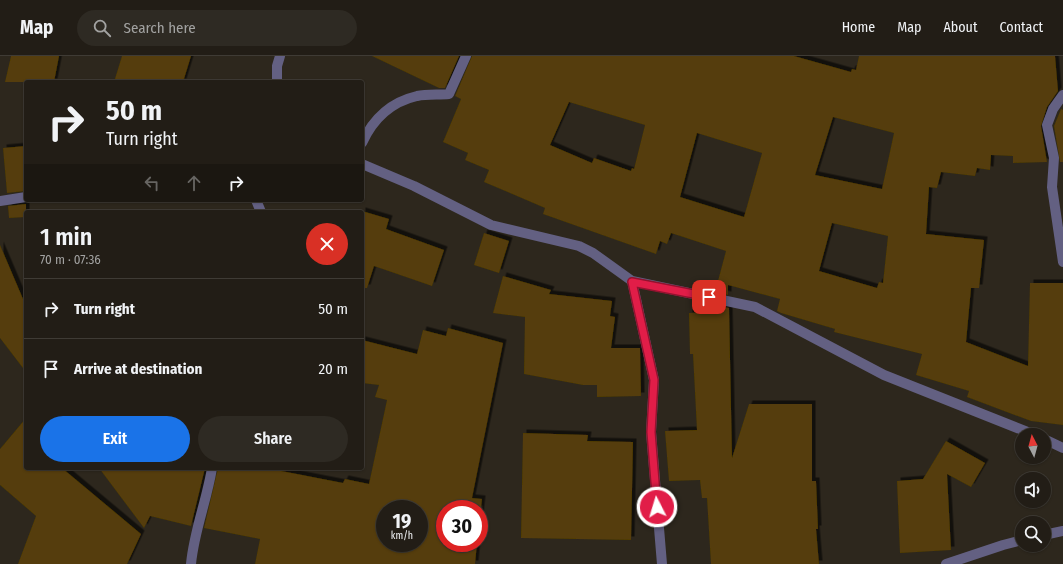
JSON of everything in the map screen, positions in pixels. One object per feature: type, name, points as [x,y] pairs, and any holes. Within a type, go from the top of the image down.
[{"type":"street","points":[[277,80],[280,56]]},
{"type":"street","points":[[364,139],[370,127],[387,108],[417,96],[449,94],[466,56]]},
{"type":"street","points":[[1063,95],[1053,109],[1047,125],[1054,158],[1052,187],[1063,262]]},
{"type":"street","points":[[364,165],[414,186],[491,225],[579,246],[593,253],[632,282],[755,307],[884,375],[1017,428]]},
{"type":"street","points":[[0,201],[24,197]]},
{"type":"street","points":[[632,282],[654,380],[651,432],[662,564]]},
{"type":"street","points":[[1051,442],[1063,448]]},
{"type":"street","points":[[191,564],[192,549],[208,493],[212,470]]},
{"type":"street","points":[[1051,534],[1063,531]]},
{"type":"street","points":[[946,564],[1015,542]]},
{"type":"building","points":[[11,56],[59,56],[54,80],[24,80],[24,82],[5,82]]},
{"type":"building","points":[[122,56],[191,56],[184,80],[115,80]]},
{"type":"building","points":[[372,56],[459,56],[445,88],[439,88]]},
{"type":"building","points":[[472,56],[794,56],[851,72],[852,69],[856,70],[859,56],[1055,56],[1058,91],[1047,107],[1041,126],[1047,162],[1013,163],[1013,156],[991,155],[990,170],[977,168],[975,176],[941,172],[937,188],[929,187],[926,234],[984,240],[979,288],[971,288],[966,342],[1028,366],[1030,283],[1063,283],[1063,425],[1031,421],[967,397],[969,391],[916,375],[922,354],[834,332],[835,329],[781,313],[777,311],[780,299],[728,285],[728,295],[715,292],[726,251],[671,233],[667,244],[660,241],[656,254],[543,214],[545,208],[484,182],[489,170],[465,160],[468,153],[443,142],[461,99],[455,96]],"holes":[[[569,102],[645,125],[634,169],[632,168],[631,171],[594,158],[592,163],[550,145]],[[833,117],[894,133],[882,189],[815,175]],[[697,133],[762,153],[744,217],[680,197]],[[832,223],[888,236],[883,283],[879,282],[877,288],[819,271]]]},
{"type":"building","points":[[1061,109],[1063,110],[1063,162],[1060,162],[1054,126]]},
{"type":"building","points":[[24,146],[24,191],[7,193],[3,148]]},
{"type":"building","points":[[26,204],[24,217],[9,218],[8,206]]},
{"type":"building","points":[[364,212],[389,219],[386,229],[444,250],[432,286],[374,266],[367,288],[364,288]]},
{"type":"building","points":[[484,233],[509,241],[499,273],[474,265]]},
{"type":"building","points":[[0,245],[24,301],[24,369],[0,338]]},
{"type":"building","points":[[503,276],[551,290],[549,294],[612,301],[610,316],[615,317],[611,348],[640,348],[641,396],[597,397],[597,385],[583,385],[524,374],[525,317],[493,313]]},
{"type":"building","points":[[711,304],[729,308],[732,458],[749,404],[812,404],[812,481],[816,481],[818,529],[816,529],[819,564],[711,564],[707,498],[702,498],[700,480],[669,481],[665,431],[697,430],[693,354],[690,354],[689,313],[709,312]]},
{"type":"building","points":[[448,328],[503,343],[472,498],[482,500],[436,500],[436,552],[476,552],[475,564],[255,564],[260,539],[204,528],[218,470],[276,470],[343,483],[345,479],[369,484],[387,400],[375,397],[379,385],[364,383],[364,341],[417,354],[423,330],[446,336]]},
{"type":"building","points":[[24,420],[24,470],[64,470],[141,534],[127,564],[18,564],[36,516],[0,485],[0,449]]},
{"type":"building","points":[[523,433],[588,435],[587,441],[633,442],[631,540],[521,538]]},
{"type":"building","points":[[946,441],[985,463],[971,487],[947,474],[951,550],[900,553],[897,481],[923,479]]},
{"type":"building","points":[[100,470],[205,470],[191,526],[150,516],[144,528]]},
{"type":"route","points":[[657,507],[651,432],[654,380],[638,315],[632,282],[709,297]]}]
